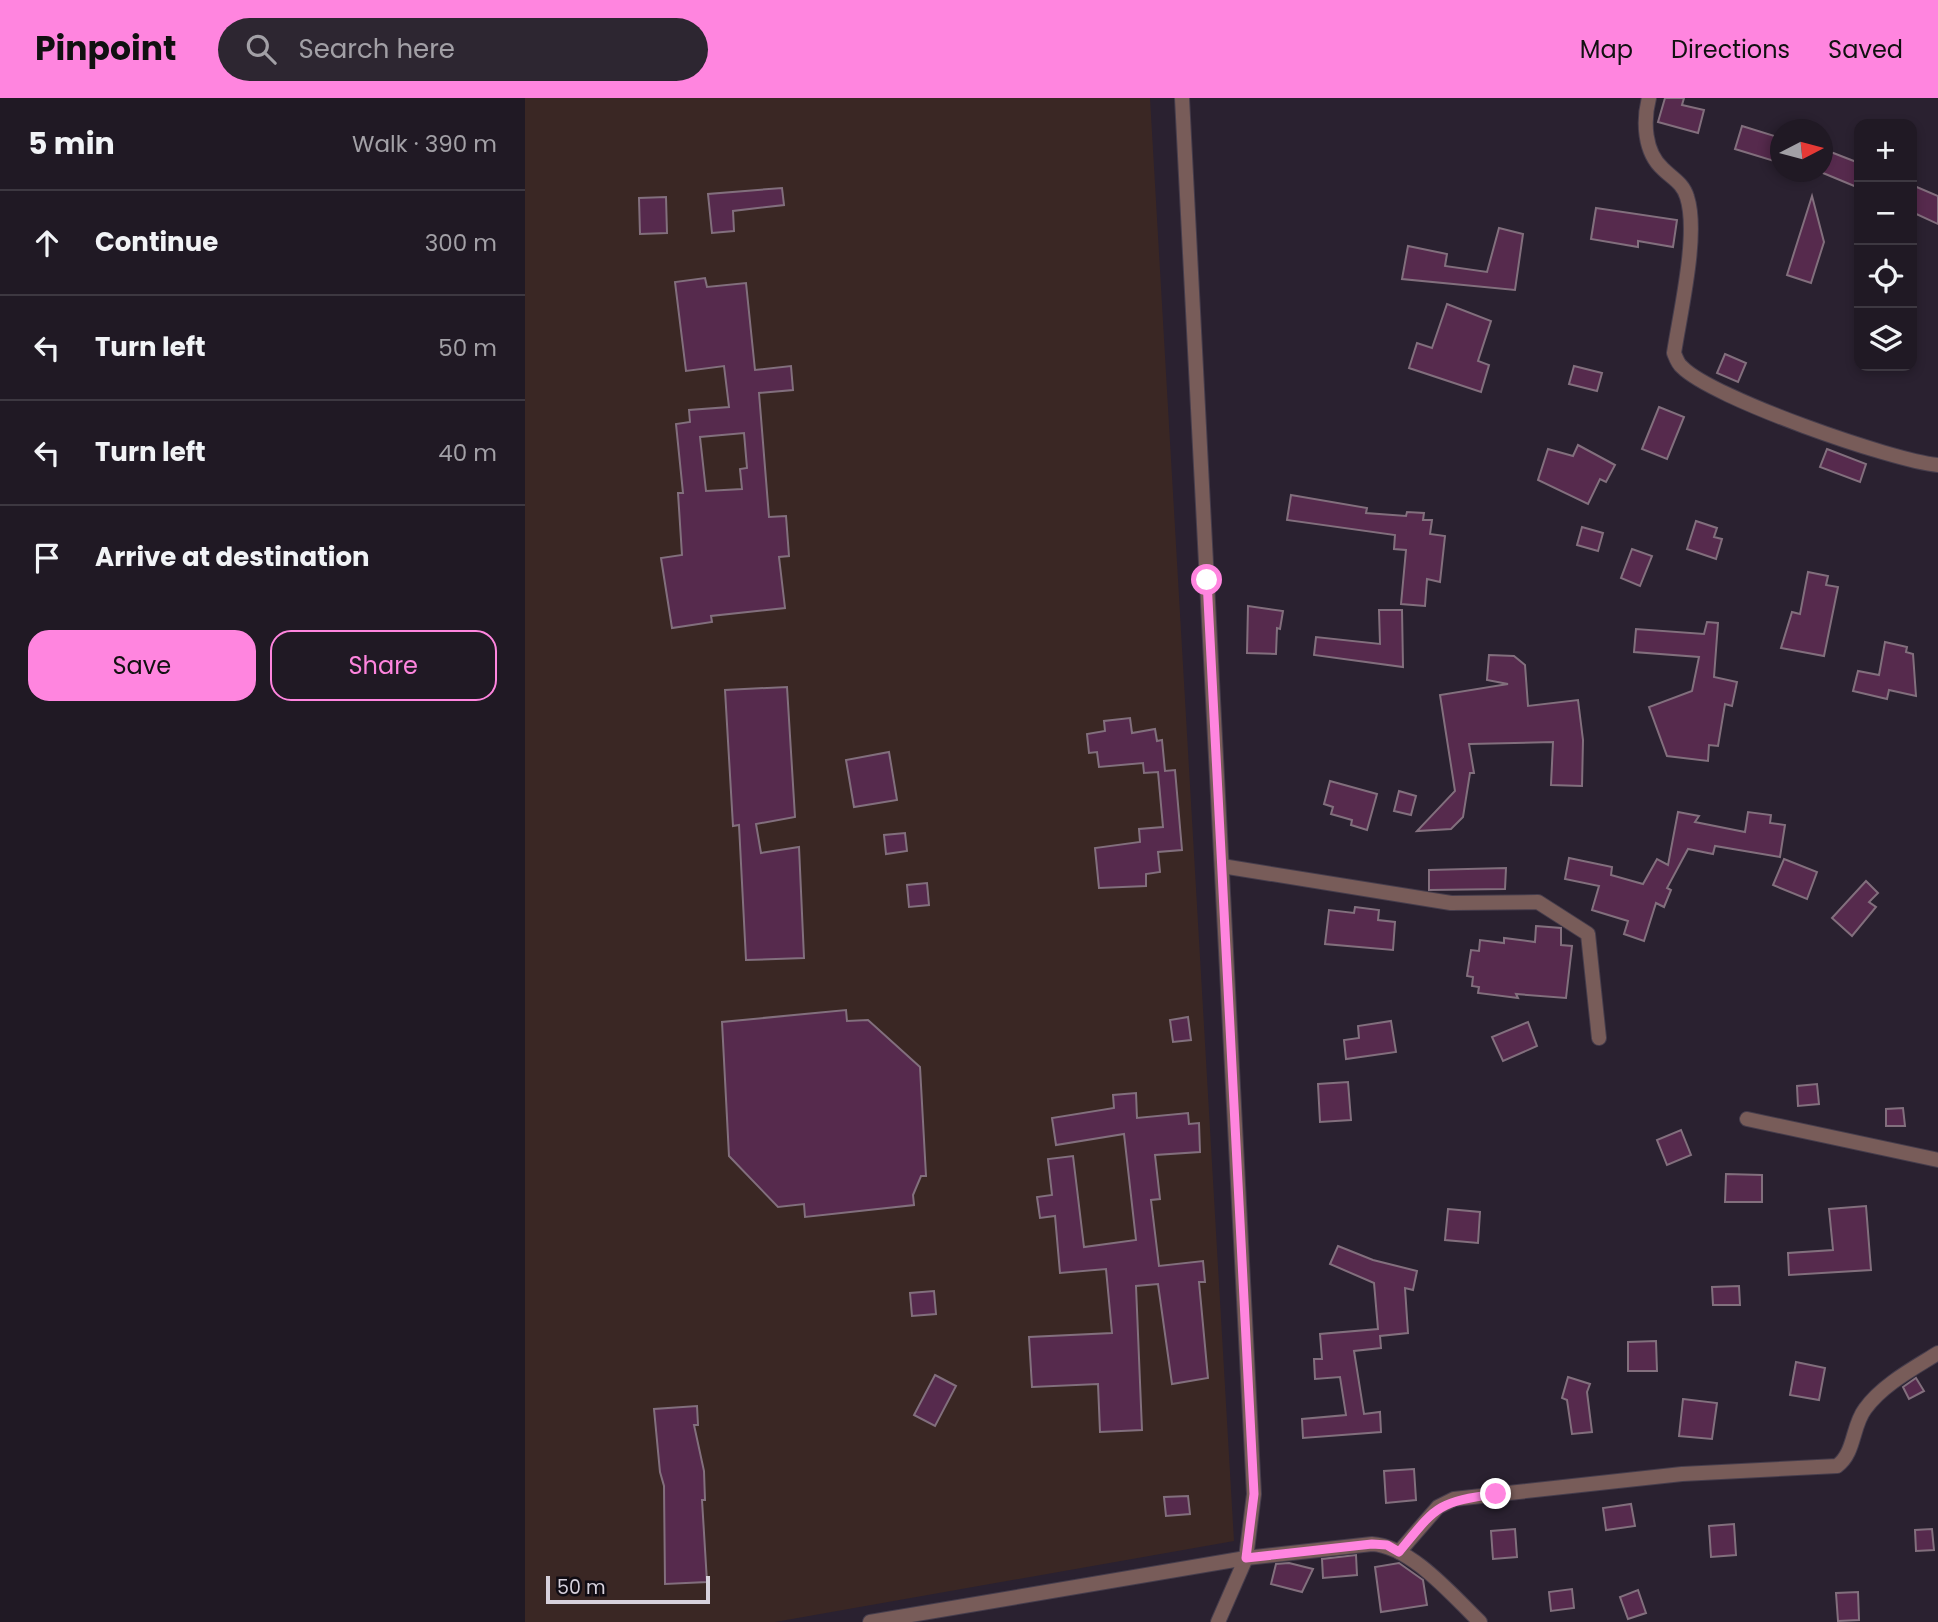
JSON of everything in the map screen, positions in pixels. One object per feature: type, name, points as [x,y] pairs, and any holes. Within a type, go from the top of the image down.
[{"type":"street","points":[[1182,98],[1254,1494],[1246,1558],[1218,1622]]},
{"type":"street","points":[[1649,98],[1648,148],[1661,167],[1678,181],[1688,197],[1690,241],[1674,353],[1681,366],[1711,387],[1806,425],[1902,460],[1938,465]]},
{"type":"street","points":[[1221,866],[1451,903],[1538,902],[1588,934],[1599,1038]]},
{"type":"street","points":[[1747,1119],[1938,1160]]},
{"type":"street","points":[[1399,1552],[1438,1507],[1454,1499],[1682,1474],[1837,1466],[1848,1455],[1855,1426],[1866,1407],[1907,1372],[1938,1353]]},
{"type":"street","points":[[870,1622],[1246,1558],[1372,1544],[1387,1545],[1436,1578],[1480,1622]]},
{"type":"shaded area","points":[[525,98],[1150,98],[1234,1541],[775,1622],[525,1622]]},
{"type":"building","points":[[1665,98],[1684,98],[1682,105],[1704,110],[1698,133],[1658,122]]},
{"type":"building","points":[[1742,126],[1770,135],[1770,160],[1735,149]]},
{"type":"building","points":[[1833,153],[1854,161],[1854,186],[1833,177]]},
{"type":"building","points":[[1917,187],[1938,196],[1938,224],[1917,214]]},
{"type":"building","points":[[782,188],[784,205],[733,211],[734,231],[712,233],[708,194]]},
{"type":"building","points":[[1812,196],[1824,242],[1811,283],[1787,275]]},
{"type":"building","points":[[666,197],[667,233],[640,234],[639,198]]},
{"type":"building","points":[[1596,208],[1677,220],[1673,247],[1638,241],[1638,247],[1591,239]]},
{"type":"building","points":[[1499,228],[1523,234],[1515,290],[1402,279],[1408,246],[1447,254],[1445,266],[1487,272]]},
{"type":"building","points":[[705,278],[707,287],[746,283],[755,370],[791,366],[793,390],[759,393],[769,517],[786,516],[789,556],[779,557],[785,608],[711,616],[712,622],[672,628],[661,558],[682,555],[678,493],[683,493],[676,424],[690,422],[689,410],[729,407],[724,366],[686,371],[675,282]],"holes":[[[744,433],[747,468],[740,469],[742,489],[706,491],[700,437]]]},
{"type":"building","points":[[1447,304],[1491,321],[1478,361],[1489,365],[1481,392],[1409,368],[1417,343],[1432,348]]},
{"type":"building","points":[[1725,354],[1746,363],[1738,382],[1717,373]]},
{"type":"building","points":[[1574,366],[1602,373],[1597,391],[1569,384]]},
{"type":"building","points":[[1659,407],[1684,417],[1667,459],[1642,449]]},
{"type":"building","points":[[1578,445],[1615,465],[1606,482],[1600,479],[1588,504],[1538,480],[1548,449],[1573,456]]},
{"type":"building","points":[[1827,449],[1866,464],[1860,482],[1820,467]]},
{"type":"building","points":[[1291,495],[1367,508],[1366,513],[1406,516],[1407,512],[1424,513],[1423,520],[1432,520],[1430,534],[1445,536],[1440,582],[1427,579],[1425,606],[1401,604],[1406,550],[1394,549],[1395,535],[1287,520]]},
{"type":"building","points":[[1696,521],[1717,528],[1714,537],[1722,539],[1716,559],[1687,549]]},
{"type":"building","points":[[1582,527],[1603,533],[1598,551],[1577,545]]},
{"type":"building","points":[[1632,549],[1652,556],[1640,586],[1621,578]]},
{"type":"building","points":[[1808,572],[1828,576],[1826,585],[1838,587],[1824,656],[1781,648],[1792,612],[1800,614]]},
{"type":"building","points":[[1248,606],[1283,611],[1280,629],[1277,628],[1276,654],[1247,653]]},
{"type":"building","points":[[1379,610],[1402,610],[1403,667],[1314,655],[1316,637],[1380,644]]},
{"type":"building","points":[[1707,622],[1718,623],[1714,677],[1737,682],[1732,706],[1725,704],[1718,746],[1709,745],[1708,761],[1667,756],[1649,707],[1692,691],[1699,657],[1634,652],[1636,629],[1704,634]]},
{"type":"building","points":[[1885,642],[1907,647],[1906,652],[1913,654],[1916,696],[1889,690],[1887,699],[1853,691],[1858,671],[1879,675]]},
{"type":"building","points":[[1489,655],[1514,656],[1525,665],[1528,706],[1578,700],[1583,740],[1582,786],[1551,785],[1553,742],[1469,744],[1474,773],[1470,773],[1463,817],[1451,829],[1417,831],[1455,791],[1440,695],[1508,684],[1487,680]]},
{"type":"building","points":[[787,687],[795,817],[756,824],[761,853],[799,847],[804,958],[746,960],[739,825],[733,826],[725,690]]},
{"type":"building","points":[[1130,718],[1132,733],[1155,729],[1157,741],[1162,740],[1165,771],[1175,770],[1182,850],[1158,852],[1160,872],[1146,874],[1146,886],[1099,888],[1095,848],[1140,842],[1139,829],[1163,827],[1158,772],[1144,773],[1143,763],[1099,767],[1097,752],[1089,753],[1087,734],[1105,731],[1104,721]]},
{"type":"building","points":[[889,752],[897,800],[854,807],[846,760]]},
{"type":"building","points":[[1330,781],[1377,794],[1367,830],[1351,825],[1352,820],[1331,814],[1333,807],[1324,804]]},
{"type":"building","points":[[1399,791],[1416,796],[1411,815],[1394,811]]},
{"type":"building","points":[[1678,812],[1699,816],[1695,822],[1745,832],[1748,812],[1771,815],[1770,823],[1785,825],[1780,857],[1715,846],[1713,854],[1688,849],[1667,888],[1671,890],[1664,907],[1656,903],[1644,941],[1624,934],[1628,921],[1592,910],[1599,886],[1565,879],[1569,858],[1612,867],[1611,875],[1643,884],[1657,859],[1668,865]]},
{"type":"building","points":[[905,833],[907,851],[886,854],[884,835]]},
{"type":"building","points":[[1784,859],[1817,872],[1807,899],[1773,885]]},
{"type":"building","points":[[1506,868],[1505,889],[1429,890],[1429,870]]},
{"type":"building","points":[[1866,881],[1878,893],[1869,902],[1876,907],[1852,936],[1832,918]]},
{"type":"building","points":[[927,883],[929,905],[909,907],[907,885]]},
{"type":"building","points":[[1355,907],[1379,910],[1378,920],[1395,922],[1393,950],[1325,944],[1329,910],[1354,913]]},
{"type":"building","points":[[1536,926],[1561,928],[1561,945],[1572,946],[1566,998],[1516,994],[1518,998],[1478,993],[1479,987],[1472,986],[1473,977],[1467,976],[1471,950],[1479,951],[1480,940],[1504,943],[1504,938],[1535,942]]},
{"type":"building","points":[[846,1010],[847,1021],[868,1020],[920,1067],[926,1176],[921,1176],[913,1195],[914,1205],[805,1217],[804,1204],[778,1207],[729,1156],[722,1022]]},
{"type":"building","points":[[1188,1017],[1191,1040],[1173,1042],[1170,1020]]},
{"type":"building","points":[[1391,1021],[1396,1052],[1346,1059],[1344,1040],[1359,1038],[1358,1026]]},
{"type":"building","points":[[1528,1022],[1537,1046],[1503,1061],[1492,1037]]},
{"type":"building","points":[[1348,1082],[1351,1120],[1320,1122],[1318,1084]]},
{"type":"building","points":[[1817,1084],[1819,1104],[1798,1106],[1797,1086]]},
{"type":"building","points":[[1136,1093],[1137,1118],[1188,1113],[1189,1124],[1199,1123],[1200,1152],[1155,1155],[1160,1199],[1151,1200],[1159,1266],[1203,1261],[1205,1282],[1199,1282],[1208,1378],[1172,1384],[1158,1284],[1136,1286],[1142,1430],[1100,1432],[1098,1384],[1032,1387],[1029,1337],[1112,1333],[1106,1269],[1060,1273],[1055,1216],[1040,1218],[1037,1197],[1052,1195],[1048,1159],[1073,1156],[1084,1247],[1136,1240],[1124,1134],[1056,1145],[1052,1118],[1114,1108],[1113,1095]]},
{"type":"building","points":[[1903,1108],[1905,1126],[1886,1126],[1886,1109]]},
{"type":"building","points":[[1681,1130],[1691,1155],[1667,1165],[1657,1140]]},
{"type":"building","points":[[1726,1174],[1762,1175],[1762,1202],[1725,1202]]},
{"type":"building","points":[[1866,1206],[1871,1270],[1789,1275],[1788,1253],[1833,1250],[1829,1209]]},
{"type":"building","points":[[1448,1209],[1480,1212],[1478,1243],[1445,1240]]},
{"type":"building","points":[[1338,1246],[1373,1260],[1417,1271],[1413,1290],[1405,1288],[1408,1333],[1380,1336],[1381,1348],[1354,1351],[1364,1414],[1380,1412],[1381,1432],[1303,1438],[1302,1419],[1346,1415],[1340,1377],[1315,1379],[1314,1359],[1322,1359],[1320,1334],[1378,1329],[1374,1283],[1330,1264]]},
{"type":"building","points":[[1739,1286],[1740,1305],[1713,1305],[1712,1287]]},
{"type":"building","points":[[934,1291],[936,1314],[912,1316],[910,1293]]},
{"type":"building","points":[[1656,1341],[1657,1371],[1628,1371],[1628,1342]]},
{"type":"building","points":[[1796,1362],[1825,1368],[1819,1400],[1790,1395]]},
{"type":"building","points":[[935,1375],[956,1386],[935,1426],[914,1415]]},
{"type":"building","points":[[1568,1377],[1590,1384],[1587,1392],[1592,1432],[1572,1434],[1567,1400],[1562,1398]]},
{"type":"building","points":[[1916,1378],[1924,1391],[1909,1399],[1903,1387]]},
{"type":"building","points":[[1683,1399],[1717,1403],[1712,1439],[1679,1436]]},
{"type":"building","points":[[697,1406],[698,1425],[694,1425],[704,1471],[705,1500],[702,1500],[707,1582],[665,1584],[664,1486],[660,1472],[654,1409]]},
{"type":"building","points":[[1414,1469],[1416,1500],[1386,1503],[1384,1471]]},
{"type":"building","points":[[1188,1496],[1190,1514],[1166,1516],[1164,1497]]},
{"type":"building","points":[[1631,1504],[1635,1526],[1606,1530],[1603,1508]]},
{"type":"building","points":[[1734,1524],[1736,1555],[1711,1557],[1709,1526]]},
{"type":"building","points":[[1515,1529],[1517,1557],[1493,1559],[1491,1531]]},
{"type":"building","points":[[1932,1529],[1934,1550],[1916,1551],[1915,1530]]},
{"type":"building","points":[[1356,1555],[1357,1575],[1323,1578],[1322,1559]]},
{"type":"building","points":[[1289,1563],[1313,1569],[1302,1592],[1271,1584],[1276,1564]]},
{"type":"building","points":[[1399,1563],[1423,1580],[1427,1605],[1381,1612],[1375,1567]]},
{"type":"building","points":[[1572,1589],[1574,1608],[1551,1611],[1549,1592]]},
{"type":"building","points":[[1638,1590],[1646,1613],[1628,1619],[1620,1597]]},
{"type":"building","points":[[1858,1592],[1859,1620],[1838,1621],[1836,1593]]},
{"type":"route","points":[[1207,580],[1254,1494],[1246,1558],[1372,1544],[1387,1545],[1399,1552],[1438,1507],[1454,1499],[1496,1494]]}]
